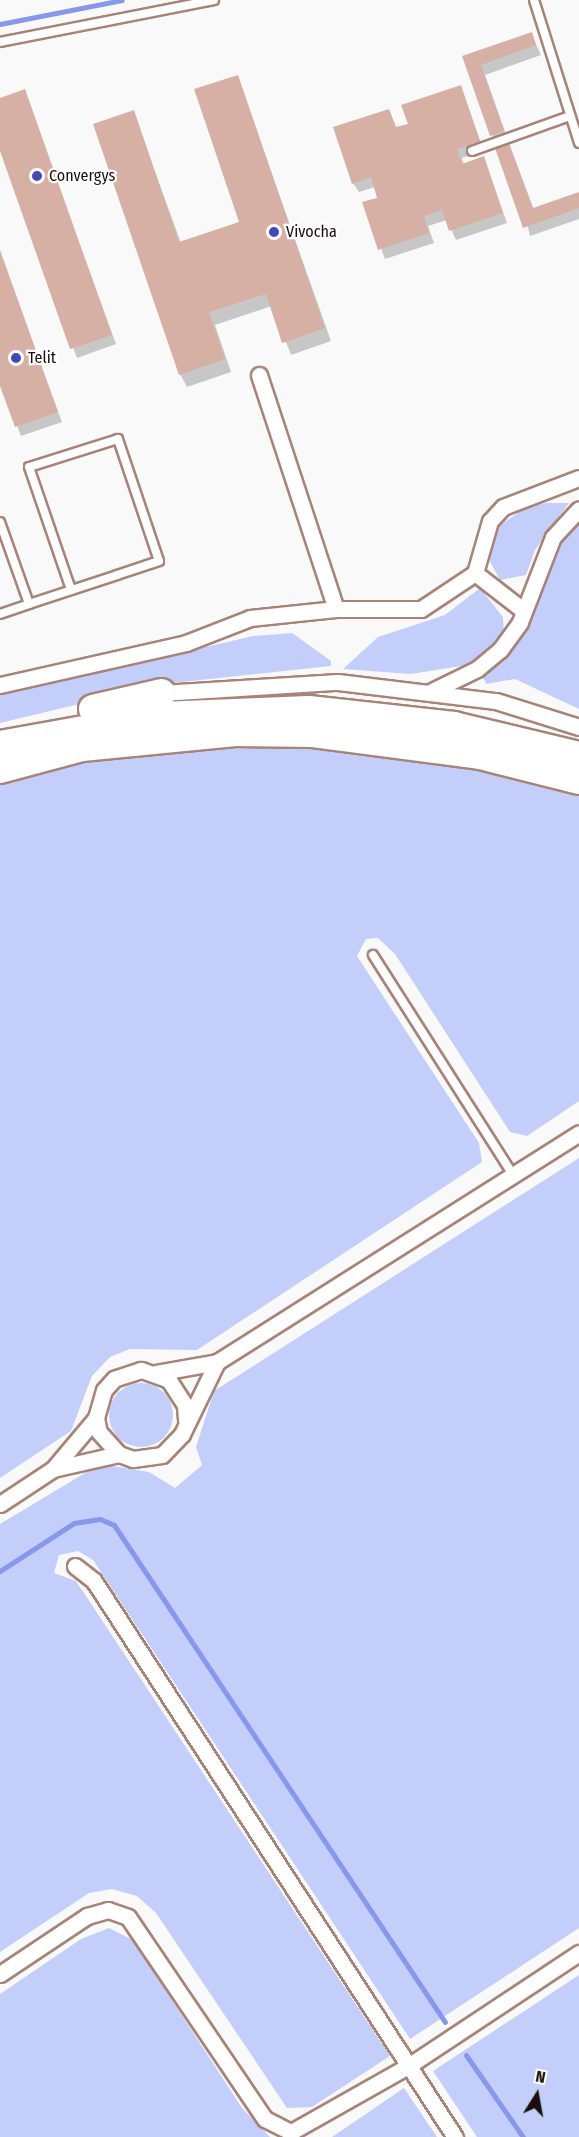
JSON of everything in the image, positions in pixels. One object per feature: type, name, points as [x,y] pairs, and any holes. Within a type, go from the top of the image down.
[{"type":"highway","points":[[0,731],[161,693]]},
{"type":"highway","points":[[0,745],[161,716],[309,710],[454,726],[579,756]]},
{"type":"highway","points":[[0,769],[82,747],[235,732],[314,733],[480,755],[579,780]]},
{"type":"street","points":[[259,375],[336,609]]},
{"type":"street","points":[[0,685],[186,644],[250,618],[336,609],[421,609],[475,573],[490,521],[503,507],[579,478]]},
{"type":"street","points":[[432,691],[477,669],[500,650],[524,611],[553,537],[579,509]]},
{"type":"street","points":[[475,573],[524,611]]},
{"type":"street","points":[[161,693],[338,682],[432,691],[496,701],[579,727]]},
{"type":"street","points":[[0,1504],[53,1469],[96,1418],[104,1390],[114,1379],[134,1371],[156,1373],[217,1362],[579,1133]]},
{"type":"street","points":[[96,1418],[107,1445],[119,1454],[140,1460],[162,1455],[178,1440],[186,1419],[217,1362]]},
{"type":"street","points":[[156,1373],[179,1391],[186,1419]]},
{"type":"street","points":[[53,1469],[119,1454]]},
{"type":"street","points":[[75,1566],[94,1581],[455,2137]]},
{"type":"street","points":[[0,1974],[87,1916],[108,1910],[128,1917],[265,2119],[281,2131],[301,2130],[408,2066],[579,1953]]},
{"type":"lane","points":[[0,42],[214,0]]},
{"type":"lane","points":[[534,0],[579,142]]},
{"type":"lane","points":[[472,151],[570,116]]},
{"type":"lane","points":[[0,614],[159,561],[118,439],[29,467],[71,590]]},
{"type":"lane","points":[[0,522],[29,604]]},
{"type":"lane","points":[[373,955],[513,1175]]},
{"type":"shaded area","points":[[547,503],[569,503],[535,550],[526,575],[500,580],[489,560],[499,526],[526,507]]},
{"type":"shaded area","points":[[579,519],[579,709],[515,679],[486,684],[483,677],[525,634],[549,561]]},
{"type":"shaded area","points":[[480,588],[503,617],[504,635],[468,665],[411,674],[343,669],[378,637],[445,615]]},
{"type":"shaded area","points":[[292,633],[331,661],[331,666],[163,684],[0,723],[0,695],[253,636]]},
{"type":"shaded area","points":[[220,744],[403,749],[579,789],[579,1101],[527,1136],[510,1132],[395,954],[378,938],[366,939],[357,956],[479,1143],[482,1162],[197,1350],[130,1349],[110,1357],[92,1376],[71,1431],[0,1478],[0,780],[87,758]]},
{"type":"shaded area","points":[[579,1158],[579,1928],[410,2039],[93,1560],[78,1551],[59,1555],[54,1573],[76,1581],[390,2056],[312,2107],[287,2108],[156,1913],[137,1896],[112,1889],[89,1893],[0,1952],[0,1524],[100,1464],[149,1472],[175,1488],[202,1465],[196,1447],[214,1391]]},
{"type":"shaded area","points":[[141,1383],[159,1389],[167,1397],[173,1415],[167,1433],[159,1441],[141,1447],[123,1441],[115,1433],[109,1415],[115,1397],[123,1389]]},
{"type":"shaded area","points":[[109,1928],[133,1940],[242,2108],[270,2137],[0,2137],[0,1994],[81,1939]]},
{"type":"shaded area","points":[[579,1975],[579,2137],[477,2137],[433,2071]]},
{"type":"shaded area","points":[[404,2088],[437,2137],[332,2137]]},
{"type":"building","points":[[532,32],[536,45],[481,65],[504,131],[490,136],[462,56]]},
{"type":"building","points":[[238,75],[325,328],[282,343],[266,294],[209,312],[225,359],[179,375],[93,124],[134,110],[179,242],[239,222],[194,89]]},
{"type":"building","points":[[461,85],[480,141],[457,149],[462,164],[484,156],[503,213],[449,231],[442,210],[424,216],[429,233],[378,250],[362,202],[377,198],[371,177],[352,184],[333,127],[389,109],[396,127],[408,124],[401,105]]},
{"type":"building","points":[[25,89],[112,335],[70,349],[0,151],[0,98]]},
{"type":"building","points":[[509,143],[533,208],[579,192],[579,208],[523,228],[495,148]]},
{"type":"building","points":[[0,250],[58,412],[15,427],[0,386]]},
{"type":"waterway","points":[[0,24],[122,0]]},
{"type":"waterway","points":[[0,1571],[74,1523],[100,1519],[114,1525],[445,2022]]},
{"type":"waterway","points":[[466,2055],[523,2137]]},
{"type":"place","name":"Convergys","points":[[37,176]]},
{"type":"place","name":"Vivocha","points":[[274,232]]},
{"type":"place","name":"Telit","points":[[16,358]]}]
